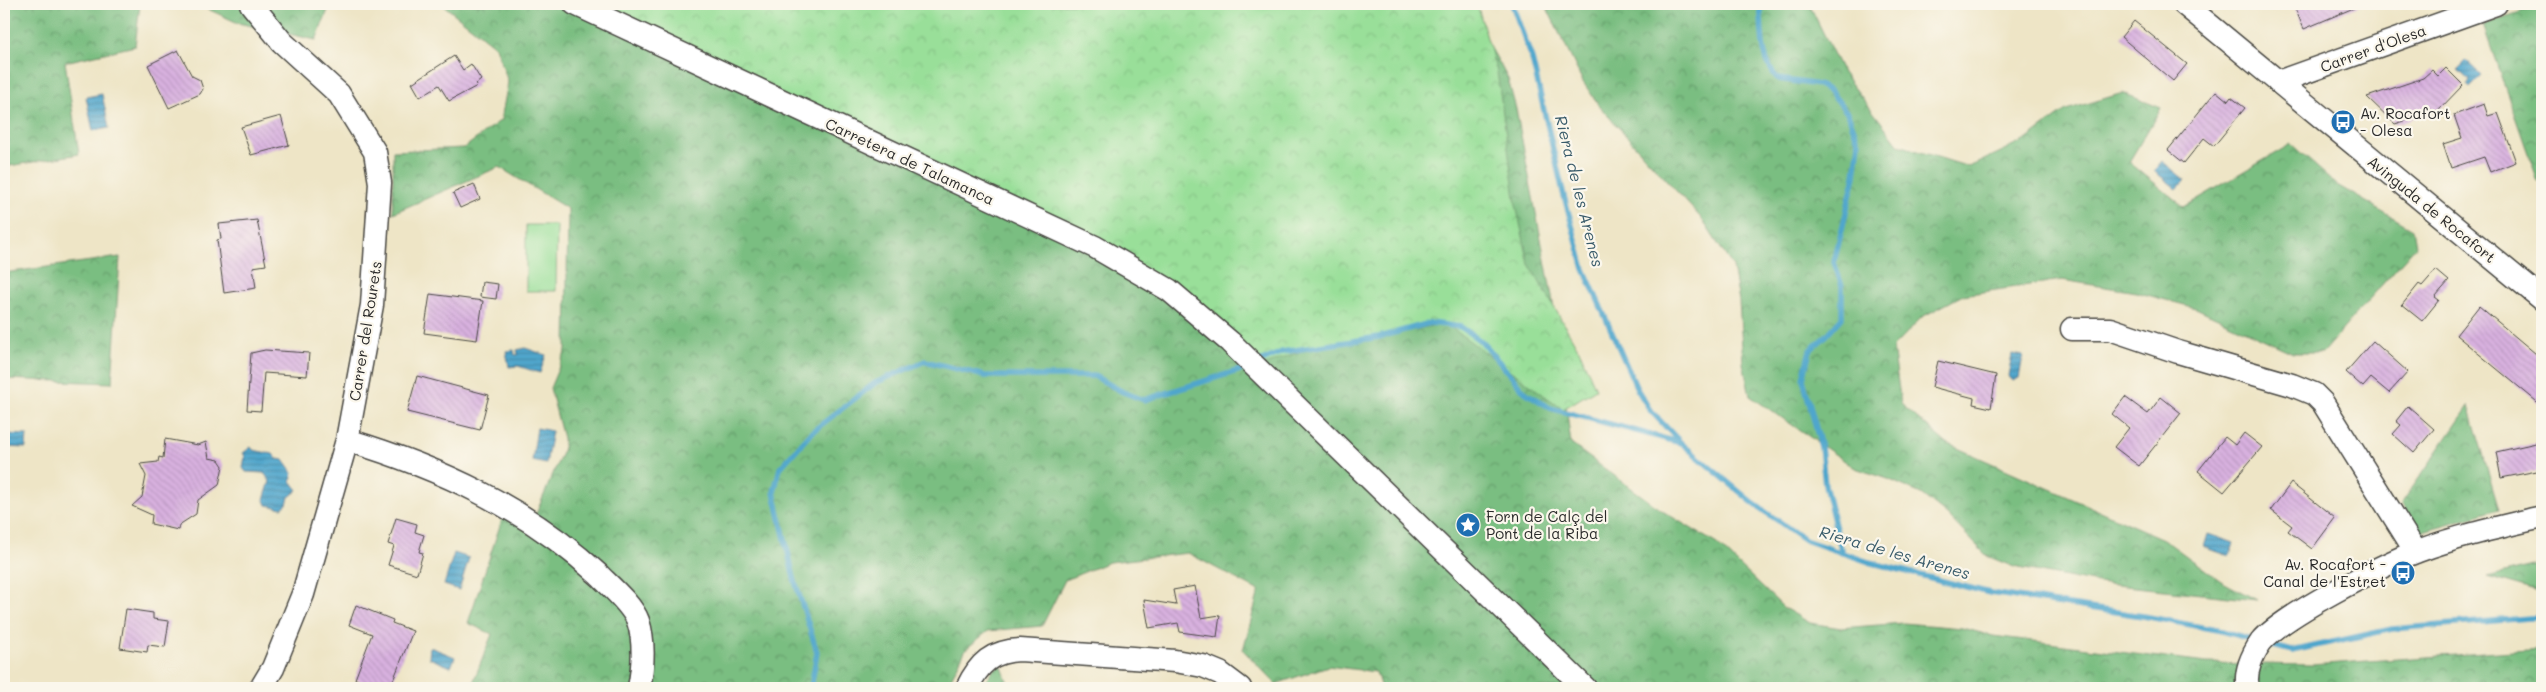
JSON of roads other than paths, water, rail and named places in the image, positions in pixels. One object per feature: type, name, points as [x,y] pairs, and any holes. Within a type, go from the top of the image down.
[{"type":"street","name":"Carrer del Rourets","points":[[251,4],[282,42],[339,94],[375,152],[380,183],[372,305],[347,440],[303,594],[274,668],[261,688]]},
{"type":"street","name":"Carretera de Talamanca","points":[[575,4],[1095,247],[1169,290],[1230,342],[1585,688]]},
{"type":"street","name":"Avinguda de Rocafort","points":[[2184,4],[2542,300]]},
{"type":"street","name":"Carrer d'Olesa","points":[[2278,82],[2496,4]]},
{"type":"street","points":[[2072,329],[2110,329],[2178,352],[2292,385],[2314,394],[2332,417],[2416,552]]},
{"type":"street","points":[[347,440],[429,467],[497,500],[528,518],[566,546],[616,591],[637,620],[643,649],[639,688]]},
{"type":"street","points":[[2248,688],[2248,668],[2262,642],[2274,631],[2317,603],[2416,552],[2474,532],[2542,517]]},
{"type":"street","points":[[966,688],[987,659],[1004,651],[1020,650],[1175,661],[1203,666],[1220,673],[1240,688]]},
{"type":"water","points":[[2466,61],[2482,76],[2470,88],[2467,85],[2470,80],[2458,69]]},
{"type":"water","points":[[102,94],[109,128],[93,131],[86,97]]},
{"type":"water","points":[[2162,161],[2185,180],[2177,189],[2154,171]]},
{"type":"water","points":[[525,348],[546,355],[540,373],[518,366],[509,367],[506,351],[514,350],[515,355],[518,355],[517,350]]},
{"type":"water","points":[[2012,354],[2023,356],[2019,378],[2013,381],[2008,376]]},
{"type":"water","points":[[537,428],[552,431],[546,464],[532,461]]},
{"type":"water","points":[[4,434],[27,435],[26,448],[4,447]]},
{"type":"water","points":[[251,447],[253,450],[273,454],[277,459],[284,460],[293,473],[291,481],[298,490],[289,497],[287,504],[282,508],[267,505],[264,500],[270,481],[264,473],[246,472],[243,468],[245,456],[243,453]]},
{"type":"water","points":[[2208,534],[2234,543],[2229,556],[2204,547]]},
{"type":"water","points":[[454,553],[469,558],[459,590],[444,585]]},
{"type":"water","points":[[430,647],[455,657],[451,667],[429,658]]},
{"type":"waterway","name":"Riera de les Arenes","points":[[1512,4],[1532,59],[1564,196],[1584,269],[1637,389],[1650,410],[1681,443],[1753,503],[1805,540],[1869,562],[1990,593],[2149,617],[2222,631],[2257,641]]},
{"type":"waterway","points":[[1760,4],[1763,44],[1772,71],[1778,79],[1819,85],[1831,92],[1848,114],[1859,143],[1855,176],[1834,262],[1842,286],[1842,318],[1810,350],[1803,379],[1821,447],[1825,485],[1842,553]]},
{"type":"waterway","points":[[1258,363],[1282,352],[1379,337],[1430,323],[1461,327],[1482,342],[1525,392],[1550,408],[1681,443]]},
{"type":"waterway","points":[[811,688],[817,652],[794,578],[774,492],[780,468],[813,431],[875,383],[925,361],[985,376],[1094,376],[1123,392],[1144,400],[1250,367]]},
{"type":"waterway","name":"Riera de les Arenes","points":[[2266,644],[2292,651],[2392,629],[2542,617]]},
{"type":"place","name":"Av. Rocafort - Olesa","points":[[2343,122]]},
{"type":"place","name":"Forn de Calç del Pont de la Riba","points":[[1468,525]]},
{"type":"place","name":"Av. Rocafort - Canal de l'Estret","points":[[2403,573]]}]
